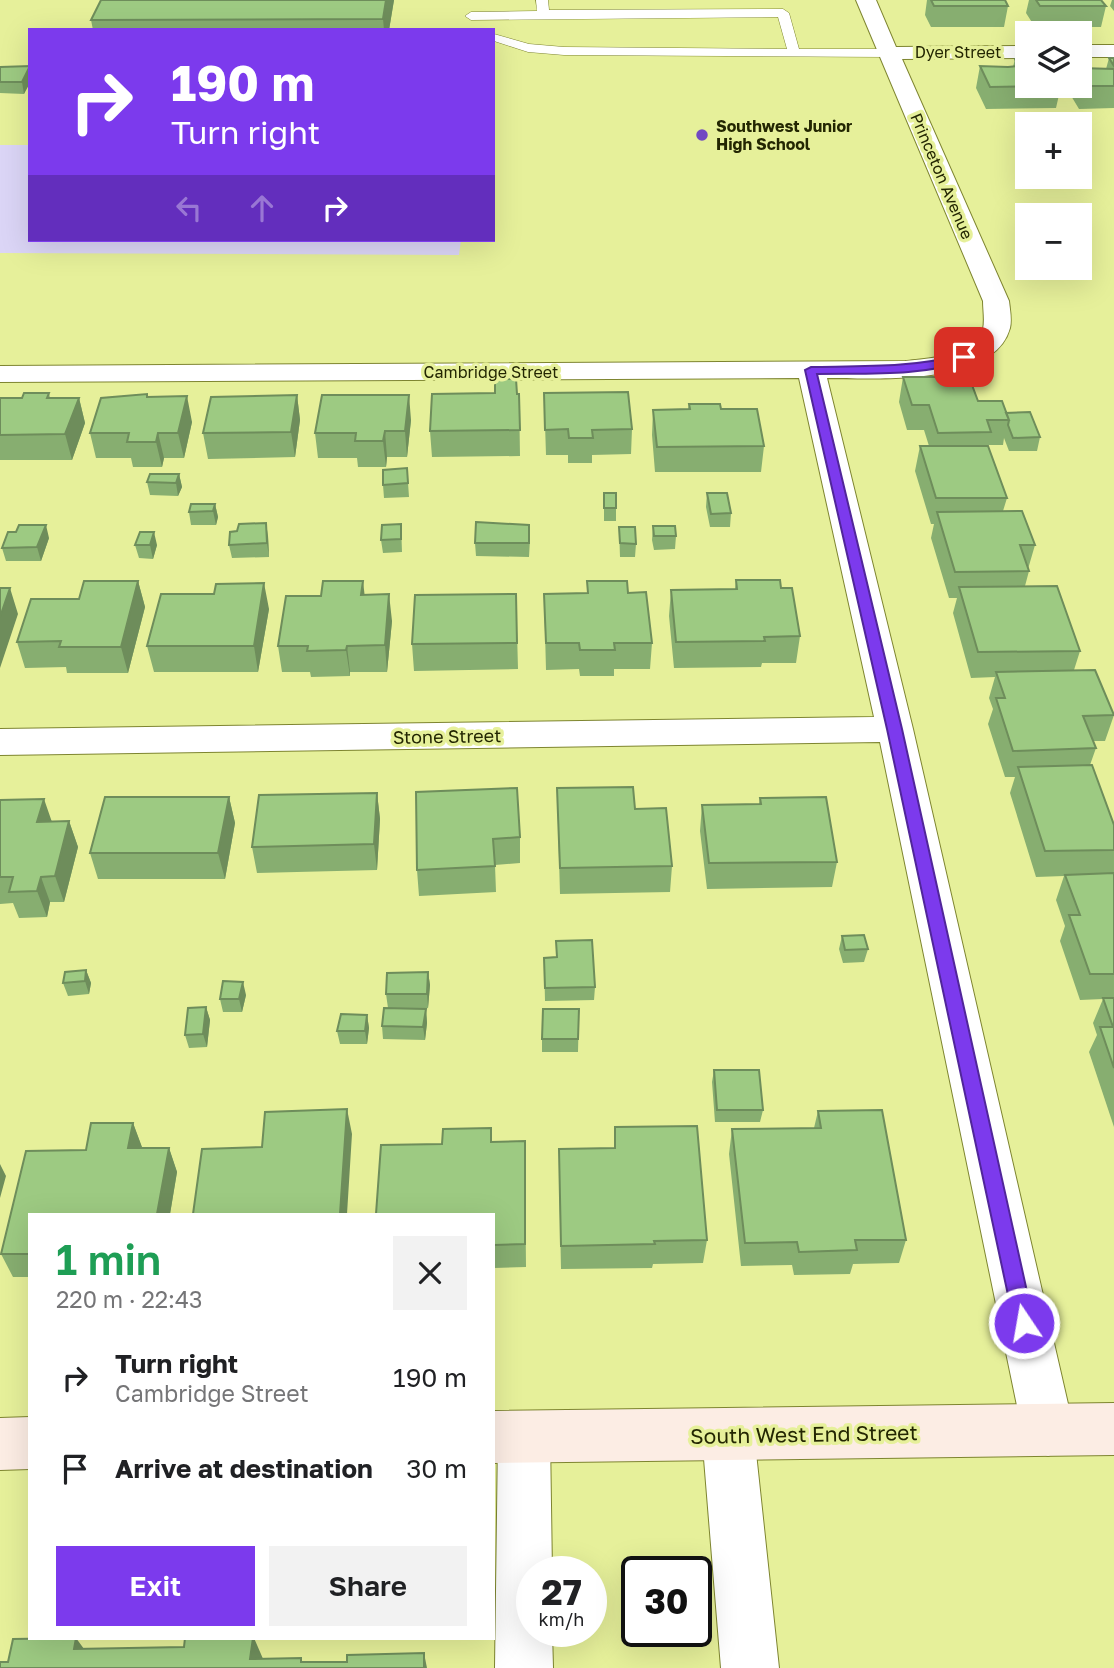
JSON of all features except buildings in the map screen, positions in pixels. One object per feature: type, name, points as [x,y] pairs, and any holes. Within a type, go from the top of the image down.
[{"type":"street","name":"Princeton Avenue","points":[[866,0],[996,301],[996,330],[979,352]]},
{"type":"street","points":[[1092,51],[1114,51]]},
{"type":"street","name":"Dyer Street","points":[[889,53],[1015,52]]},
{"type":"street","name":"Cambridge Street","points":[[0,374],[905,369],[949,363],[979,352]]},
{"type":"street","points":[[811,370],[895,729],[1048,1430]]},
{"type":"street","name":"Stone Street","points":[[0,742],[895,729]]},
{"type":"street","name":"South West End Street","points":[[509,1437],[1114,1429]]},
{"type":"street","points":[[729,1434],[750,1668]]},
{"type":"street","points":[[509,1437],[524,1668]]},
{"type":"street","points":[[0,1444],[28,1443]]},
{"type":"lane","points":[[468,0],[468,10],[480,28]]},
{"type":"lane","points":[[542,0],[543,14]]},
{"type":"lane","points":[[471,16],[783,13],[794,52]]},
{"type":"lane","points":[[495,37],[528,48],[564,51],[889,53]]},
{"type":"shaded area","points":[[0,145],[28,145],[28,242],[461,242],[459,255],[0,253]]},
{"type":"place","name":"Southwest Junior High School","points":[[702,135]]},
{"type":"route","points":[[964,357],[949,363],[905,369],[811,370],[895,729],[1024,1323]]}]
